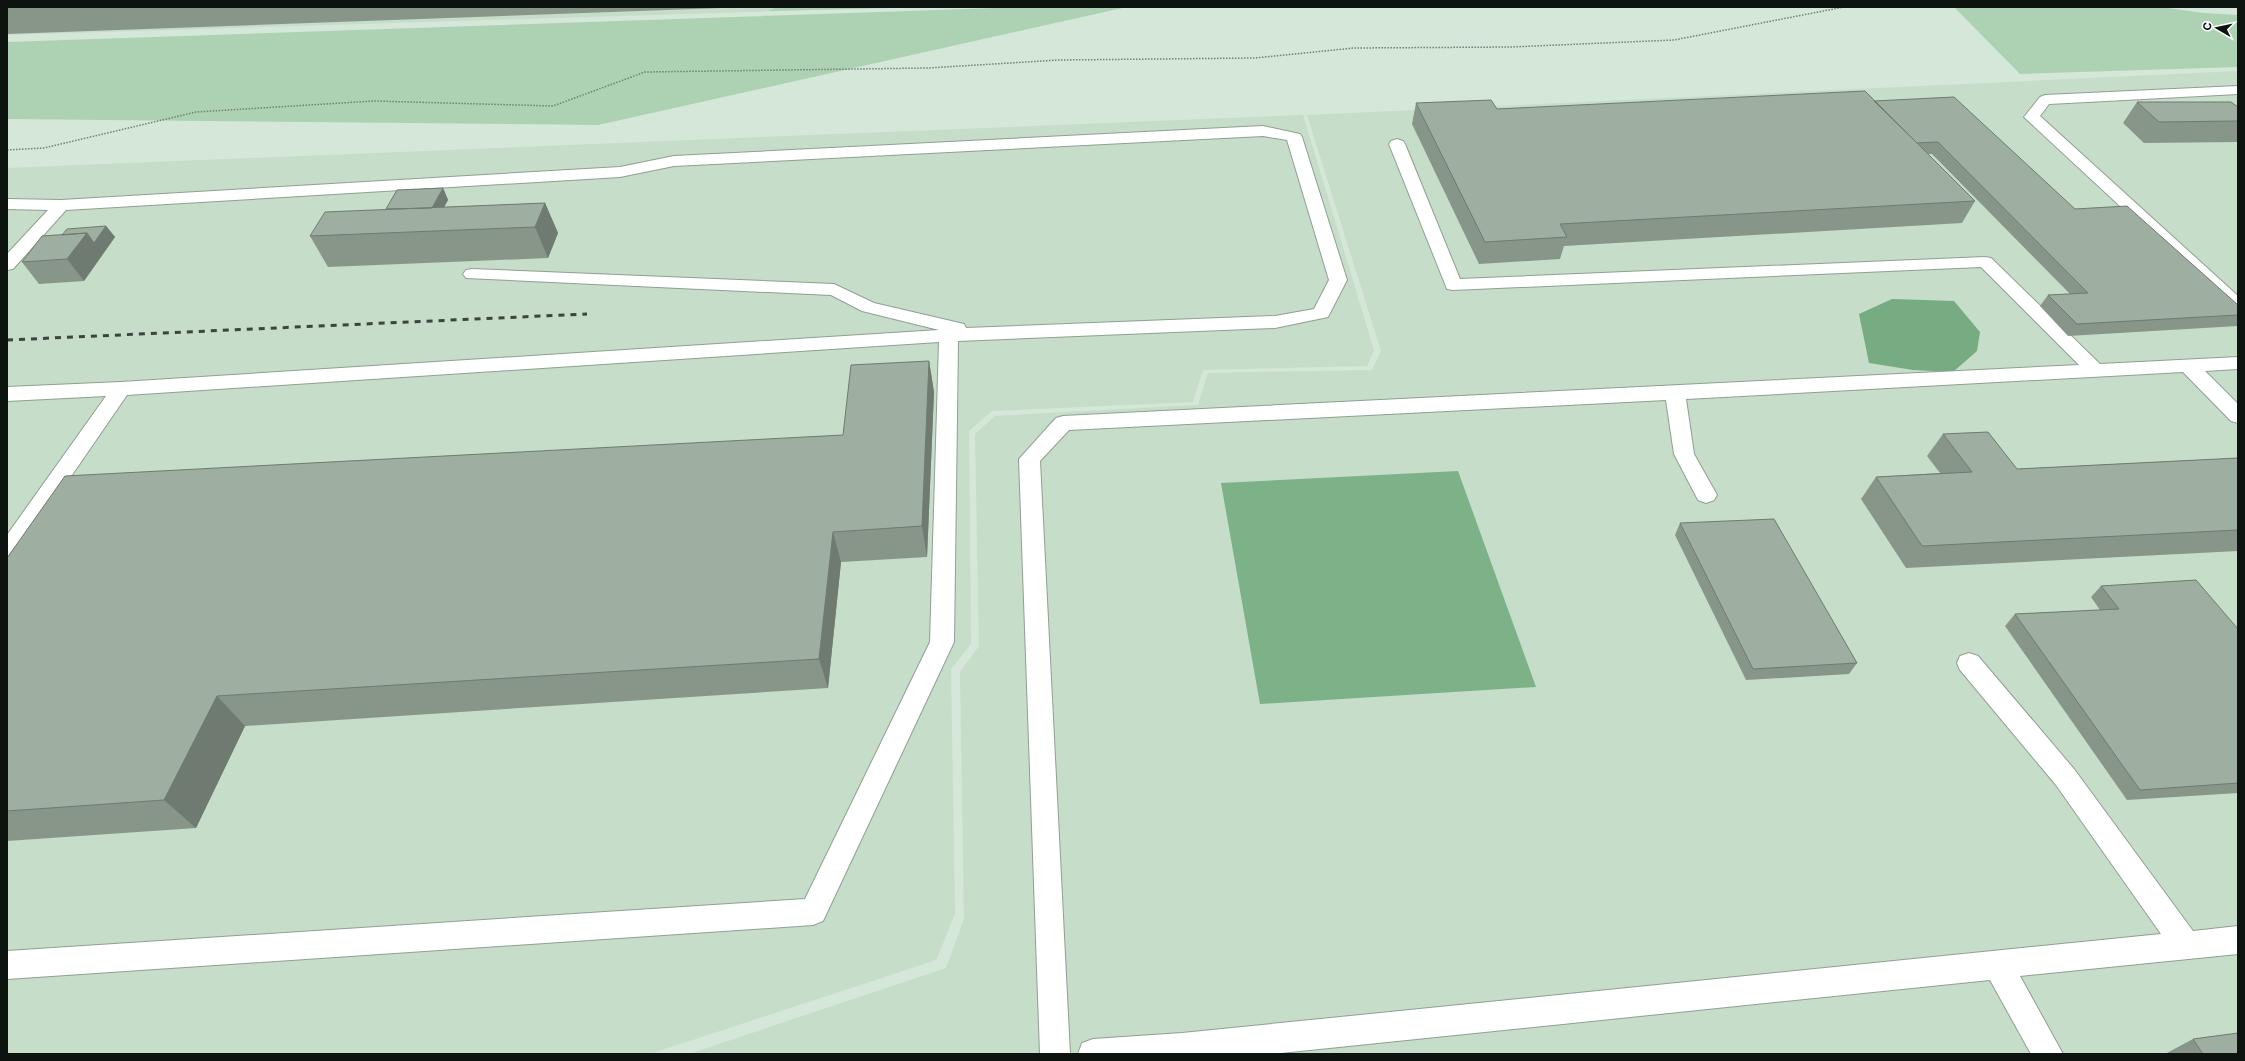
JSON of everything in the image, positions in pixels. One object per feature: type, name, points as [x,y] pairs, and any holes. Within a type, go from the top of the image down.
[{"type":"lane","points":[[2238,90],[2044,100],[2032,117],[2238,306]]},
{"type":"lane","points":[[7,204],[61,205],[620,172],[674,161],[1263,131],[1294,136],[1338,280],[1321,313],[1275,322],[949,335],[121,389],[7,394]]},
{"type":"lane","points":[[1397,144],[1453,285],[1985,262],[2096,370]]},
{"type":"lane","points":[[7,265],[61,205]]},
{"type":"lane","points":[[472,274],[834,290],[868,307],[984,334]]},
{"type":"lane","points":[[7,965],[813,912],[942,642],[949,335]]},
{"type":"lane","points":[[1055,1054],[1029,459],[1063,423],[2238,363]]},
{"type":"lane","points":[[2188,366],[2238,416]]},
{"type":"lane","points":[[7,552],[121,389]]},
{"type":"lane","points":[[1674,393],[1684,454],[1706,495]]},
{"type":"lane","points":[[1968,663],[2065,777],[2186,945]]},
{"type":"lane","points":[[1093,1054],[1182,1051],[1997,964],[2238,940]]},
{"type":"lane","points":[[1997,964],[2048,1054]]},
{"type":"path","points":[[7,150],[44,148],[196,112],[374,101],[553,106],[645,72],[928,68],[1059,60],[1255,58],[1354,48],[1511,47],[1674,40],[1844,7]]},
{"type":"shaded area","points":[[7,7],[906,7],[7,35]]},
{"type":"shaded area","points":[[778,7],[931,7],[768,11]]},
{"type":"shaded area","points":[[1026,7],[1127,7],[598,125],[7,119],[7,42]]},
{"type":"shaded area","points":[[1954,7],[2160,7],[2204,13],[2238,15],[2238,67],[2020,74]]},
{"type":"shaded area","points":[[2238,71],[2238,1054],[689,1054],[946,968],[964,919],[960,672],[979,646],[975,434],[995,416],[1198,405],[1208,373],[1372,370],[1381,351],[1307,115]]},
{"type":"shaded area","points":[[1303,115],[1374,350],[1367,366],[1203,370],[1193,402],[992,411],[969,431],[971,644],[951,669],[955,914],[936,960],[650,1054],[7,1054],[7,168]]},
{"type":"shaded area","points":[[1892,299],[1954,301],[1980,332],[1977,351],[1953,372],[1913,370],[1869,363],[1859,314]]},
{"type":"shaded area","points":[[1458,471],[1536,687],[1260,704],[1221,483]]},
{"type":"building","points":[[1865,91],[1975,201],[1560,224],[1567,237],[1485,242],[1416,103],[1491,100],[1497,109]]},
{"type":"building","points":[[1954,97],[2075,209],[2127,206],[2238,305],[2238,315],[2077,324],[2048,295],[2088,293],[1938,142],[1917,143],[1874,101]]},
{"type":"building","points":[[2137,102],[2231,102],[2238,107],[2238,121],[2159,122]]},
{"type":"building","points":[[443,188],[432,208],[386,209],[397,190]]},
{"type":"building","points":[[545,203],[535,227],[310,236],[325,212]]},
{"type":"building","points":[[106,226],[94,243],[87,233],[62,235],[67,229]]},
{"type":"building","points":[[87,233],[67,259],[22,262],[42,236]]},
{"type":"building","points":[[929,361],[922,526],[833,532],[819,659],[217,696],[164,800],[7,811],[7,558],[65,476],[843,435],[851,365]]},
{"type":"building","points":[[1988,432],[2017,469],[2238,458],[2238,530],[1922,546],[1876,477],[1972,472],[1943,434]]},
{"type":"building","points":[[1774,519],[1857,663],[1753,669],[1680,523]]},
{"type":"building","points":[[2196,580],[2238,629],[2238,783],[2140,790],[2015,614],[2119,609],[2101,586]]},
{"type":"building","points":[[2238,1033],[2238,1054],[2203,1054],[2193,1039]]},
{"type":"railway","points":[[7,340],[587,314]]}]
